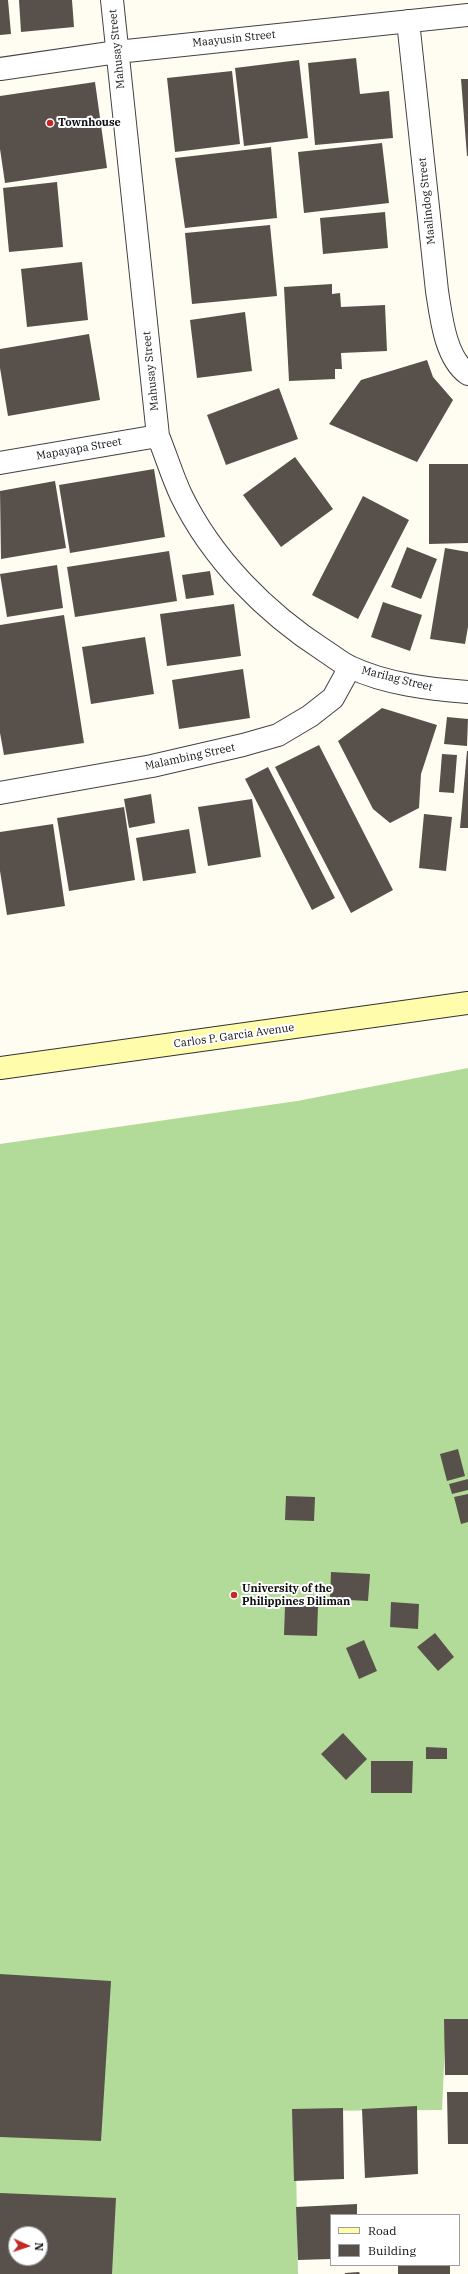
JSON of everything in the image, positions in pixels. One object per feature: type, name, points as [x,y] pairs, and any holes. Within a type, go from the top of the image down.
[{"type":"main road","name":"Carlos P. Garcia Avenue","points":[[0,1068],[468,1003]]},
{"type":"street","name":"Mahusay Street","points":[[112,0],[158,436],[181,495],[201,531],[225,562],[255,597],[300,635],[350,667]]},
{"type":"street","name":"Maayusin Street","points":[[0,69],[117,52],[468,15]]},
{"type":"street","name":"Maalindog Street","points":[[408,21],[437,291],[443,328],[450,351],[468,374]]},
{"type":"street","name":"Mapayapa Street","points":[[0,463],[158,436]]},
{"type":"street","name":"Marilag Street","points":[[350,667],[426,688],[468,692]]},
{"type":"street","name":"Malambing Street","points":[[0,793],[152,766],[243,745],[278,735],[310,716],[333,698],[350,667]]},
{"type":"green space","name":"University of the Philippines Diliman","points":[[468,1068],[468,2021],[446,2022],[442,2110],[295,2111],[298,2274],[0,2274],[0,1144],[297,1101]]},
{"type":"building","points":[[0,0],[8,0],[11,34],[0,35]]},
{"type":"building","points":[[19,0],[72,0],[74,27],[21,32]]},
{"type":"building","points":[[356,58],[360,94],[389,91],[393,138],[315,145],[308,63]]},
{"type":"building","points":[[299,60],[308,138],[244,146],[235,68]]},
{"type":"building","points":[[232,71],[240,144],[175,152],[167,78]]},
{"type":"building","points":[[461,79],[468,79],[468,156],[467,156]]},
{"type":"building","name":"Townhouse","points":[[95,82],[107,168],[5,183],[0,149],[0,96]]},
{"type":"building","points":[[382,143],[389,203],[304,213],[298,152]]},
{"type":"building","points":[[271,147],[277,218],[185,228],[175,158]]},
{"type":"building","points":[[57,182],[63,247],[9,252],[3,188]]},
{"type":"building","points":[[385,212],[388,248],[323,254],[320,218]]},
{"type":"building","points":[[270,225],[277,296],[192,304],[185,233]]},
{"type":"building","points":[[82,262],[88,320],[27,327],[21,269]]},
{"type":"building","points":[[332,284],[332,294],[340,293],[341,307],[385,305],[387,351],[341,353],[342,369],[335,369],[335,379],[289,381],[284,287]]},
{"type":"building","points":[[245,312],[252,371],[197,378],[190,320]]},
{"type":"building","points":[[89,334],[100,400],[8,416],[0,368],[0,349]]},
{"type":"building","points":[[427,360],[433,377],[453,400],[417,462],[329,424],[361,380]]},
{"type":"building","points":[[279,388],[298,439],[226,465],[207,415]]},
{"type":"building","points":[[295,457],[333,509],[281,547],[243,495]]},
{"type":"building","points":[[429,464],[468,464],[468,543],[429,544]]},
{"type":"building","points":[[154,469],[165,537],[70,553],[59,485]]},
{"type":"building","points":[[55,481],[66,548],[1,559],[0,491]]},
{"type":"building","points":[[363,496],[409,520],[358,619],[312,595]]},
{"type":"building","points":[[407,547],[437,559],[421,599],[391,587]]},
{"type":"building","points":[[445,548],[468,552],[468,627],[465,644],[430,639]]},
{"type":"building","points":[[169,551],[177,601],[75,617],[67,567]]},
{"type":"building","points":[[57,565],[63,608],[7,617],[0,574]]},
{"type":"building","points":[[210,571],[214,595],[186,599],[182,575]]},
{"type":"building","points":[[383,602],[422,615],[410,651],[371,637]]},
{"type":"building","points":[[234,604],[241,656],[167,666],[160,614]]},
{"type":"building","points":[[64,615],[84,743],[4,755],[0,733],[0,625]]},
{"type":"building","points":[[145,637],[154,694],[91,704],[82,647]]},
{"type":"building","points":[[243,669],[250,718],[179,729],[172,680]]},
{"type":"building","points":[[382,708],[437,725],[421,774],[419,808],[390,823],[373,809],[338,741]]},
{"type":"building","points":[[447,717],[468,719],[467,746],[444,744]]},
{"type":"building","points":[[319,745],[393,890],[351,913],[275,767]]},
{"type":"building","points":[[467,751],[468,828],[460,828]]},
{"type":"building","points":[[442,754],[457,755],[454,793],[439,792]]},
{"type":"building","points":[[268,767],[335,898],[312,910],[245,779]]},
{"type":"building","points":[[151,794],[155,823],[129,828],[124,799]]},
{"type":"building","points":[[252,799],[261,857],[208,866],[198,807]]},
{"type":"building","points":[[124,807],[135,880],[69,891],[57,818]]},
{"type":"building","points":[[424,814],[452,817],[446,871],[419,868]]},
{"type":"building","points":[[53,824],[65,906],[7,915],[0,871],[0,832]]},
{"type":"building","points":[[189,829],[196,873],[143,881],[136,838]]},
{"type":"building","points":[[458,1449],[465,1476],[447,1481],[440,1454]]},
{"type":"building","points":[[468,1479],[468,1490],[452,1494],[449,1484]]},
{"type":"building","points":[[468,1494],[468,1522],[461,1524],[454,1497]]},
{"type":"building","points":[[286,1496],[315,1497],[314,1521],[285,1520]]},
{"type":"building","points":[[331,1572],[370,1574],[368,1601],[330,1599]]},
{"type":"building","points":[[391,1602],[419,1604],[418,1629],[390,1627]]},
{"type":"building","points":[[285,1606],[318,1606],[317,1636],[284,1635]]},
{"type":"building","points":[[435,1633],[454,1657],[438,1671],[417,1647]]},
{"type":"building","points":[[364,1640],[377,1671],[359,1679],[346,1648]]},
{"type":"building","points":[[343,1733],[367,1759],[346,1780],[321,1754]]},
{"type":"building","points":[[426,1747],[447,1748],[447,1759],[426,1759]]},
{"type":"building","points":[[371,1761],[413,1761],[412,1793],[371,1793]]},
{"type":"building","points":[[0,1974],[111,1981],[101,2141],[0,2137]]},
{"type":"building","points":[[444,2019],[468,2019],[468,2075],[445,2075]]},
{"type":"building","points":[[447,2092],[468,2092],[468,2144],[448,2144]]},
{"type":"building","points":[[417,2106],[418,2174],[365,2178],[362,2109]]},
{"type":"building","points":[[343,2108],[344,2179],[294,2181],[292,2109]]},
{"type":"building","points":[[0,2193],[116,2198],[112,2274],[0,2274]]},
{"type":"building","points":[[357,2204],[357,2214],[330,2214],[330,2259],[298,2260],[296,2207]]},
{"type":"building","points":[[398,2266],[450,2266],[450,2274],[398,2274]]},
{"type":"building","points":[[359,2272],[360,2274],[345,2274],[345,2273]]},
{"type":"place","name":"Townhouse","points":[[50,123]]},
{"type":"place","name":"University of the Philippines Diliman","points":[[234,1595]]}]
